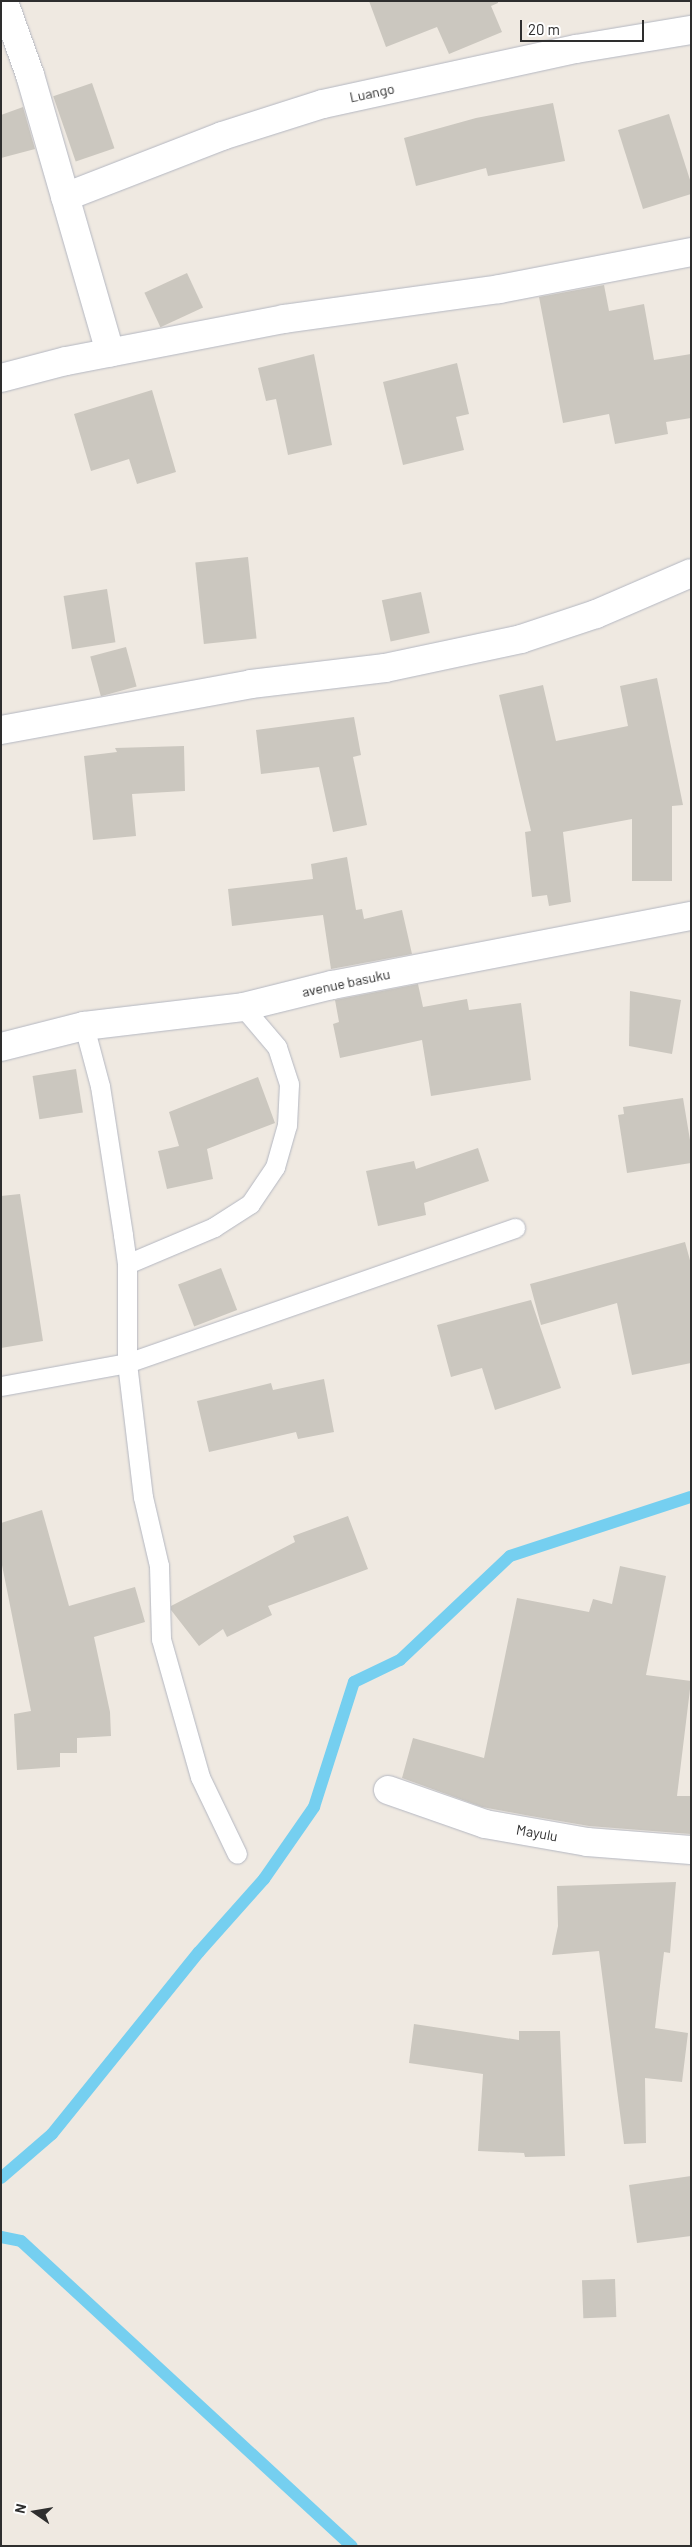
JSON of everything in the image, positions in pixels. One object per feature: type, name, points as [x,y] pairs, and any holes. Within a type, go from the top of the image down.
[{"type":"street","points":[[4,2],[30,75],[110,353]]},
{"type":"street","name":"Luango","points":[[65,197],[222,136],[323,104],[576,49],[691,30]]},
{"type":"street","points":[[1,378],[110,353],[284,319],[570,277],[691,252]]},
{"type":"street","points":[[1,730],[251,684],[385,668],[521,639],[596,614],[691,573]]},
{"type":"street","name":"avenue basuku","points":[[1,1047],[84,1026],[243,1006],[332,985],[691,916]]},
{"type":"street","name":"Mayulu","points":[[388,1790],[484,1824],[587,1842],[691,1850]]},
{"type":"lane","points":[[127,1264],[221,1222],[250,1204],[275,1167],[288,1125],[289,1084],[278,1047],[243,1006]]},
{"type":"lane","points":[[84,1026],[100,1086],[127,1264],[127,1363],[143,1497],[159,1566],[161,1639],[200,1777],[237,1854]]},
{"type":"lane","points":[[1,1386],[127,1363],[515,1228]]},
{"type":"building","points":[[369,1],[498,1],[498,3],[491,6],[502,32],[449,54],[437,27],[386,47]]},
{"type":"building","points":[[92,83],[114,148],[76,162],[53,96]]},
{"type":"building","points":[[553,103],[565,161],[488,176],[486,168],[416,186],[404,138],[476,118]]},
{"type":"building","points":[[23,107],[35,149],[1,158],[1,115]]},
{"type":"building","points":[[669,114],[691,183],[691,194],[643,209],[618,130]]},
{"type":"building","points":[[187,273],[203,307],[160,327],[144,293]]},
{"type":"building","points":[[604,285],[609,311],[644,304],[654,360],[691,354],[691,418],[666,422],[668,434],[615,444],[609,414],[563,423],[539,297]]},
{"type":"building","points":[[314,354],[332,445],[288,455],[276,399],[266,401],[258,368]]},
{"type":"building","points":[[457,363],[469,414],[456,417],[464,450],[403,465],[383,382]]},
{"type":"building","points":[[152,390],[176,472],[137,484],[129,459],[91,471],[74,414]]},
{"type":"building","points":[[248,557],[257,639],[204,644],[195,563]]},
{"type":"building","points":[[107,589],[115,642],[72,649],[64,596]]},
{"type":"building","points":[[421,592],[430,633],[391,641],[382,600]]},
{"type":"building","points":[[126,647],[137,687],[101,696],[90,657]]},
{"type":"building","points":[[657,678],[683,805],[672,806],[672,881],[632,881],[632,819],[563,832],[571,902],[549,906],[547,895],[532,897],[525,832],[531,831],[499,695],[543,685],[556,741],[628,726],[620,686]]},
{"type":"building","points":[[354,717],[361,755],[353,757],[367,825],[333,832],[319,767],[261,774],[256,730]]},
{"type":"building","points":[[184,746],[185,791],[132,794],[136,836],[93,840],[84,756],[117,752],[115,748]]},
{"type":"building","points":[[347,857],[356,910],[362,909],[364,919],[402,910],[412,954],[331,969],[323,915],[232,926],[228,889],[313,879],[311,864]]},
{"type":"building","points":[[418,984],[423,1007],[467,999],[469,1010],[521,1003],[531,1080],[431,1096],[422,1040],[340,1058],[333,1024],[339,1022],[335,1000]]},
{"type":"building","points":[[630,991],[681,1000],[672,1054],[629,1046]]},
{"type":"building","points":[[76,1069],[83,1112],[39,1119],[33,1076]]},
{"type":"building","points":[[258,1077],[275,1123],[207,1149],[213,1179],[167,1189],[158,1151],[179,1146],[169,1112]]},
{"type":"building","points":[[683,1098],[691,1146],[691,1163],[627,1173],[618,1115],[624,1114],[623,1107]]},
{"type":"building","points":[[478,1148],[489,1181],[424,1203],[426,1215],[378,1226],[366,1171],[414,1161],[416,1169]]},
{"type":"building","points":[[20,1194],[43,1341],[1,1348],[1,1196]]},
{"type":"building","points":[[685,1242],[691,1264],[691,1363],[632,1375],[617,1303],[541,1325],[530,1284]]},
{"type":"building","points":[[221,1268],[237,1310],[194,1326],[178,1284]]},
{"type":"building","points":[[531,1300],[561,1388],[495,1410],[482,1368],[451,1377],[437,1325]]},
{"type":"building","points":[[324,1379],[334,1432],[298,1439],[296,1432],[209,1452],[197,1401],[271,1383],[273,1390]]},
{"type":"building","points":[[42,1510],[69,1606],[135,1587],[145,1622],[94,1637],[110,1712],[111,1736],[77,1738],[77,1753],[60,1753],[60,1767],[17,1770],[14,1714],[31,1711],[1,1560],[1,1523]]},
{"type":"building","points":[[348,1516],[368,1569],[268,1606],[272,1615],[227,1637],[223,1629],[199,1646],[171,1610],[171,1606],[295,1542],[293,1536]]},
{"type":"building","points":[[620,1566],[666,1576],[646,1675],[691,1681],[677,1796],[691,1796],[691,1834],[589,1826],[482,1807],[402,1778],[413,1738],[484,1758],[517,1598],[589,1612],[593,1599],[612,1604]]},
{"type":"building","points":[[676,1882],[670,1953],[664,1952],[655,2028],[688,2033],[682,2082],[645,2078],[646,2143],[624,2144],[599,1951],[552,1955],[558,1926],[557,1886]]},
{"type":"building","points":[[414,2024],[519,2040],[519,2031],[560,2031],[565,2156],[525,2157],[524,2153],[478,2151],[483,2074],[409,2063]]},
{"type":"building","points":[[691,2176],[691,2236],[637,2243],[629,2185]]},
{"type":"building","points":[[615,2279],[616,2317],[583,2318],[582,2280]]},
{"type":"waterway","points":[[1,2178],[52,2134],[199,1952],[264,1879],[314,1807],[354,1682],[400,1660],[510,1556],[691,1497]]},
{"type":"waterway","points":[[1,2237],[21,2241],[352,2546]]}]
